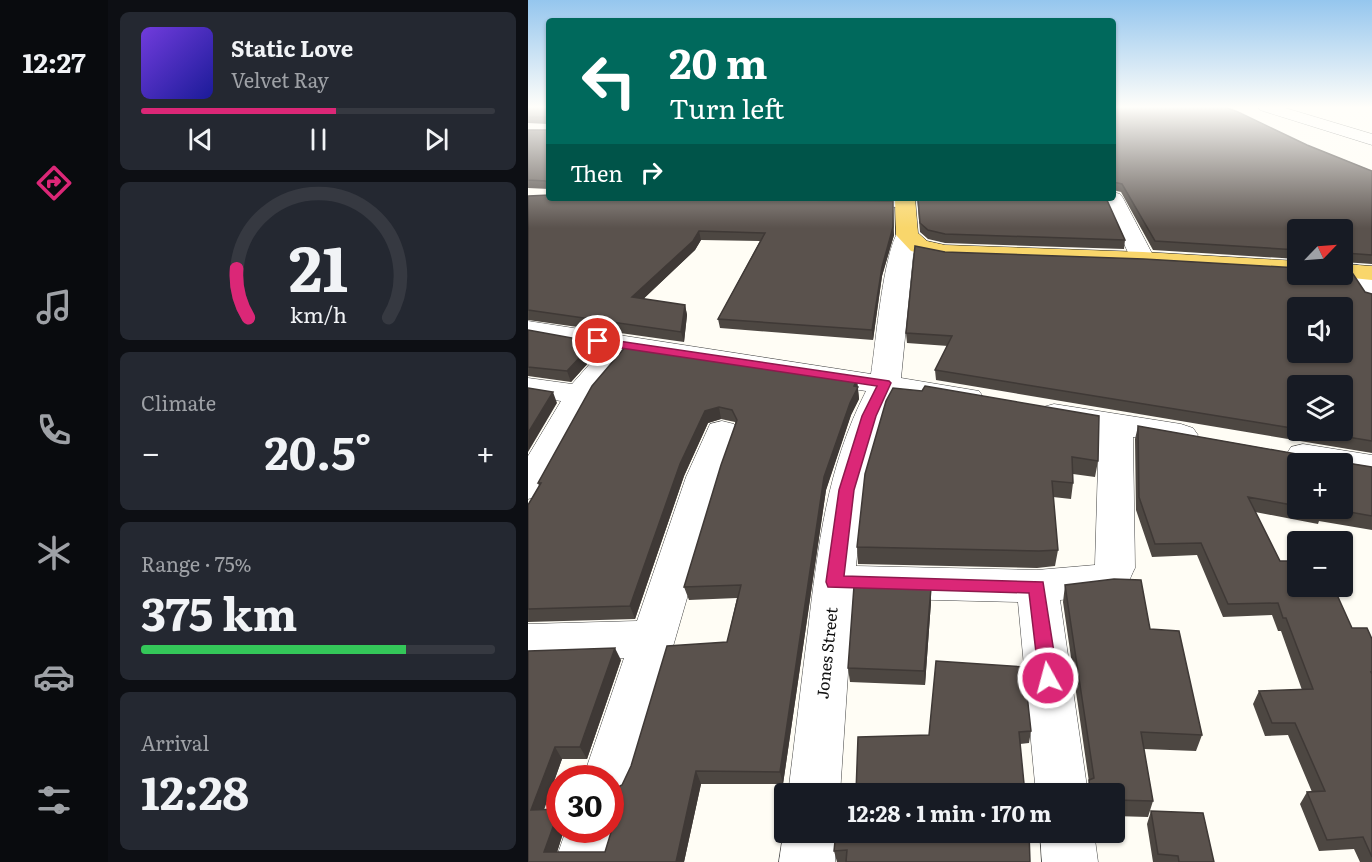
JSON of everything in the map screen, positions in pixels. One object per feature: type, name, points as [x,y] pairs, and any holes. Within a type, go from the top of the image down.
[{"type":"main road","points":[[905,201],[907,235],[919,246],[945,252],[1143,259],[1287,267]]},
{"type":"street","points":[[1114,201],[1143,259]]},
{"type":"street","name":"Jones Street","points":[[815,783],[834,582],[846,490],[869,416],[885,383],[901,256],[907,235]]},
{"type":"street","points":[[1357,272],[1372,295]]},
{"type":"street","points":[[528,329],[885,383],[1209,440]]},
{"type":"street","points":[[528,487],[580,394],[622,345]]},
{"type":"street","points":[[528,387],[580,394]]},
{"type":"street","points":[[834,582],[1037,586],[1101,580],[1111,575],[1115,568],[1116,425]]},
{"type":"street","points":[[613,765],[704,477],[722,431]]},
{"type":"street","points":[[1279,451],[1372,466]]},
{"type":"street","points":[[1037,586],[1061,783]]},
{"type":"street","points":[[528,643],[654,639]]},
{"type":"street","points":[[583,862],[589,843]]},
{"type":"street","points":[[807,862],[809,843]]},
{"type":"street","points":[[1068,843],[1070,862]]},
{"type":"building","points":[[528,147],[546,147],[546,181],[528,180]]},
{"type":"building","points":[[1116,147],[1313,147],[1372,171],[1372,255],[1353,254],[1353,219],[1287,219],[1287,249],[1155,241],[1122,184],[1116,183]]},
{"type":"building","points":[[546,195],[546,201],[893,201],[893,227],[882,267],[872,330],[718,319],[765,233],[699,231],[693,241],[632,297],[685,305],[681,332],[528,310],[528,196]]},
{"type":"building","points":[[918,201],[1107,201],[1125,240],[945,234],[928,230],[920,223]]},
{"type":"building","points":[[915,246],[945,252],[1144,259],[1287,267],[1287,285],[1353,285],[1353,274],[1365,292],[1372,294],[1372,441],[1353,438],[1353,375],[1287,375],[1287,427],[935,370],[952,336],[906,333]]},
{"type":"building","points":[[528,330],[594,342],[567,371],[528,367]]},
{"type":"building","points":[[626,346],[857,380],[854,386],[858,387],[850,403],[824,477],[780,772],[696,771],[676,862],[528,862],[528,651],[615,648],[580,747],[555,747],[548,765],[546,765],[531,810],[546,809],[547,843],[544,852],[605,852],[608,843],[624,843],[624,781],[631,766],[667,646],[727,642],[741,585],[684,587],[737,420],[732,410],[719,407],[705,411],[680,464],[630,606],[528,609],[528,505],[592,386]]},
{"type":"building","points":[[925,386],[1099,416],[1098,461],[1072,457],[1073,483],[1052,481],[1058,550],[857,547],[865,474],[886,401],[893,388],[922,391]]},
{"type":"building","points":[[528,388],[553,392],[528,433]]},
{"type":"building","points":[[1138,426],[1291,453],[1287,453],[1287,504],[1248,497],[1280,561],[1287,561],[1287,597],[1338,597],[1352,628],[1367,628],[1372,639],[1372,857],[1363,837],[1327,840],[1307,792],[1325,791],[1295,723],[1272,723],[1259,691],[1313,689],[1278,603],[1228,604],[1201,543],[1155,544],[1139,497]]},
{"type":"building","points":[[1353,464],[1372,467],[1372,516],[1353,513]]},
{"type":"building","points":[[1114,579],[1141,580],[1150,629],[1179,631],[1202,735],[1141,732],[1153,801],[1125,800],[1125,783],[1089,783],[1089,780],[1094,778],[1065,585]]},
{"type":"building","points":[[854,586],[931,588],[924,671],[848,668]]},
{"type":"building","points":[[936,661],[1024,667],[1031,731],[1019,732],[1024,783],[856,783],[858,737],[929,735]]},
{"type":"building","points":[[1151,811],[1203,813],[1214,862],[1179,862],[1178,856],[1158,854]]},
{"type":"building","points":[[835,843],[1029,843],[1030,862],[846,862],[847,850],[834,851]]},
{"type":"route","points":[[598,341],[885,383],[869,416],[846,490],[834,582],[1037,586],[1048,678]]}]
